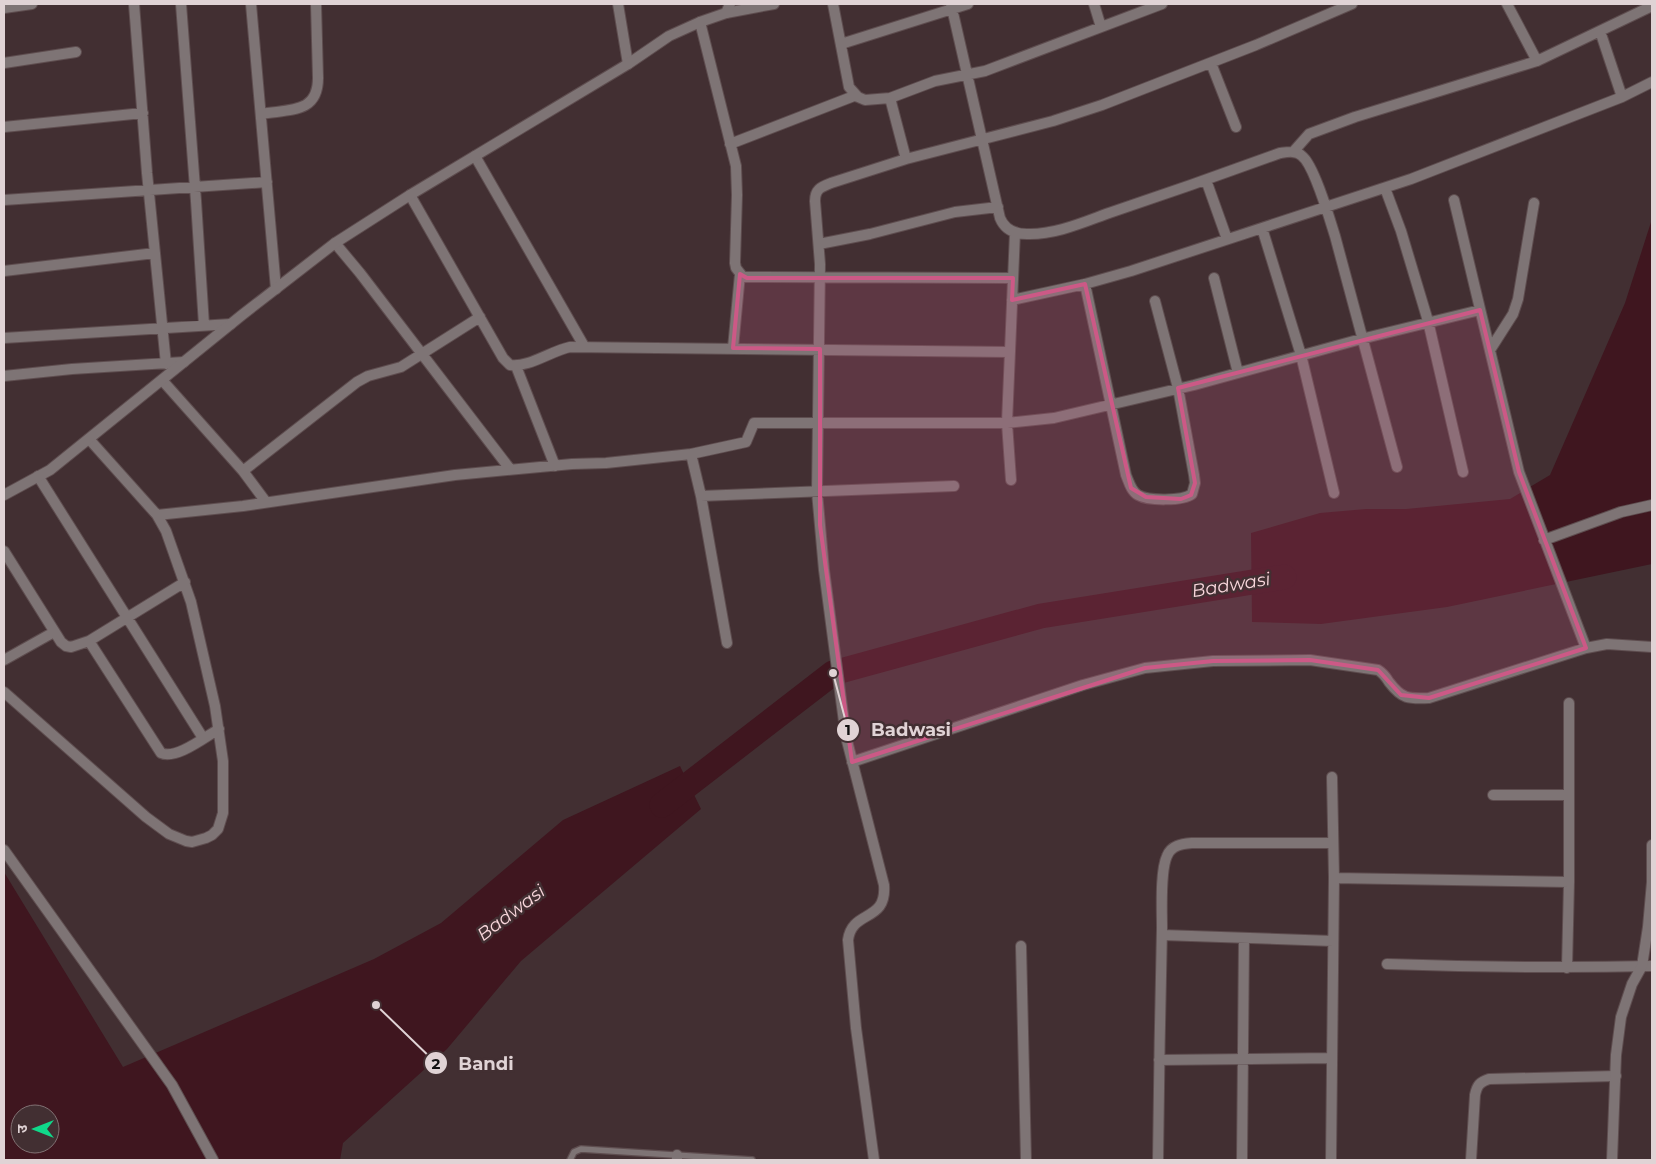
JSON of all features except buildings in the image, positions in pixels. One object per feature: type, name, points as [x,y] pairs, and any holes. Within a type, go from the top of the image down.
[{"type":"street","points":[[4,8],[32,4]]},
{"type":"street","points":[[134,4],[149,190],[166,364]]},
{"type":"street","points":[[181,4],[204,325]]},
{"type":"street","points":[[251,4],[276,289]]},
{"type":"street","points":[[261,114],[302,107],[316,96],[318,90],[316,4]]},
{"type":"street","points":[[618,4],[628,64]]},
{"type":"street","points":[[4,495],[50,470],[335,243],[410,195],[628,64],[669,36],[728,9],[774,4]]},
{"type":"street","points":[[833,4],[847,82],[858,97]]},
{"type":"street","points":[[841,44],[952,7],[968,4]]},
{"type":"street","points":[[1094,4],[1101,27]]},
{"type":"street","points":[[730,144],[854,96],[872,100],[890,98],[935,81],[1005,64],[1162,4]]},
{"type":"street","points":[[874,1160],[856,1028],[848,940],[855,923],[876,911],[883,902],[885,894],[846,737],[828,602],[817,492],[820,277],[815,195],[820,187],[906,159],[1053,121],[1093,108],[1210,63],[1352,4]]},
{"type":"street","points":[[1507,4],[1537,61]]},
{"type":"street","points":[[1294,152],[1309,134],[1346,120],[1537,61],[1652,6]]},
{"type":"street","points":[[952,7],[1002,223],[1009,230],[1028,234],[1047,232],[1117,211],[1280,153],[1294,152],[1302,155],[1309,164],[1326,207],[1397,468]]},
{"type":"street","points":[[700,22],[736,166],[735,263],[740,274],[734,348]]},
{"type":"street","points":[[1600,31],[1622,97]]},
{"type":"street","points":[[4,62],[76,52]]},
{"type":"street","points":[[1210,63],[1236,127]]},
{"type":"street","points":[[1012,300],[1085,284],[1386,188],[1622,97],[1652,82]]},
{"type":"street","points":[[890,98],[906,159]]},
{"type":"street","points":[[4,127],[143,113]]},
{"type":"street","points":[[475,156],[584,346]]},
{"type":"street","points":[[1206,180],[1227,240]]},
{"type":"street","points":[[4,200],[267,182]]},
{"type":"street","points":[[1386,188],[1428,321],[1462,472]]},
{"type":"street","points":[[410,195],[505,362],[516,366],[570,346],[1010,352]]},
{"type":"street","points":[[1454,200],[1519,472],[1586,648]]},
{"type":"street","points":[[1490,350],[1513,314],[1518,299],[1534,203]]},
{"type":"street","points":[[818,244],[870,234],[955,212],[998,207]]},
{"type":"street","points":[[1262,228],[1301,355],[1334,493]]},
{"type":"street","points":[[1011,480],[1007,423],[1015,232]]},
{"type":"street","points":[[335,243],[510,469]]},
{"type":"street","points":[[4,271],[155,253]]},
{"type":"street","points":[[740,274],[747,278],[1013,278]]},
{"type":"street","points":[[1214,278],[1238,373]]},
{"type":"street","points":[[1085,284],[1126,475],[1133,491],[1146,498],[1182,499],[1192,494],[1195,483],[1178,388],[1155,301]]},
{"type":"street","points":[[157,515],[266,502],[446,476],[691,454],[746,442],[754,423],[1007,423],[1054,418],[1238,373],[1428,321],[1480,310]]},
{"type":"street","points":[[243,471],[357,382],[368,376],[395,369],[480,317]]},
{"type":"street","points":[[4,338],[231,324]]},
{"type":"street","points":[[4,376],[72,369],[184,362]]},
{"type":"street","points":[[516,366],[556,466]]},
{"type":"street","points":[[162,380],[243,471],[266,502]]},
{"type":"street","points":[[4,692],[146,817],[169,834],[186,842],[212,835],[218,829],[223,813],[223,761],[216,706],[191,602],[166,531],[157,515],[89,439]]},
{"type":"street","points":[[691,454],[701,496],[727,643]]},
{"type":"street","points":[[38,476],[203,738]]},
{"type":"street","points":[[701,496],[954,486]]},
{"type":"street","points":[[1542,536],[1621,512],[1652,505]]},
{"type":"street","points":[[4,551],[54,632],[66,646],[74,647],[88,641],[184,582]]},
{"type":"street","points":[[4,660],[54,632]]},
{"type":"street","points":[[88,641],[161,753],[166,755],[178,753],[219,729]]},
{"type":"street","points":[[852,762],[1083,685],[1144,668],[1213,661],[1310,660],[1378,670],[1383,673],[1401,696],[1429,698],[1586,648],[1607,644],[1652,648]]},
{"type":"street","points":[[1567,968],[1569,703]]},
{"type":"street","points":[[1331,1160],[1334,878],[1332,777]]},
{"type":"street","points":[[1494,795],[1569,795]]},
{"type":"street","points":[[1158,1160],[1164,865],[1167,855],[1180,844],[1192,842],[1332,843]]},
{"type":"street","points":[[1612,1160],[1621,1018],[1632,984],[1647,966],[1652,845]]},
{"type":"street","points":[[4,850],[172,1085],[214,1160]]},
{"type":"street","points":[[1334,878],[1569,882]]},
{"type":"street","points":[[1162,935],[1333,941]]},
{"type":"street","points":[[1242,1160],[1244,938]]},
{"type":"street","points":[[1021,946],[1026,1160]]},
{"type":"street","points":[[1387,964],[1567,968],[1647,966]]},
{"type":"street","points":[[1160,1060],[1332,1058]]},
{"type":"street","points":[[1471,1160],[1475,1094],[1481,1082],[1489,1079],[1616,1076]]},
{"type":"lane","points":[[570,1160],[574,1152],[581,1149],[677,1158],[752,1160]]},
{"type":"highlighted area","points":[[740,274],[747,278],[1013,278],[1012,300],[1085,284],[1131,488],[1146,497],[1181,499],[1191,495],[1195,483],[1178,388],[1480,310],[1519,472],[1586,648],[1429,698],[1401,695],[1378,670],[1310,660],[1213,661],[1145,668],[852,762],[820,525],[820,349],[733,348]]},
{"type":"water","points":[[1652,219],[1652,564],[1447,607],[1321,624],[1252,622],[1251,533],[1320,513],[1366,509],[1406,509],[1510,499],[1550,475],[1625,303]]},
{"type":"water","points":[[680,766],[701,809],[521,961],[447,1049],[343,1143],[340,1160],[4,1160],[4,872],[123,1067],[374,959],[441,923],[563,820]]},
{"type":"waterway","name":"Badwasi","points":[[662,805],[833,673],[1041,616],[1284,577]]},
{"type":"place","name":"Badwasi","points":[[833,673]]},
{"type":"place","name":"Bandi","points":[[376,1005]]}]
